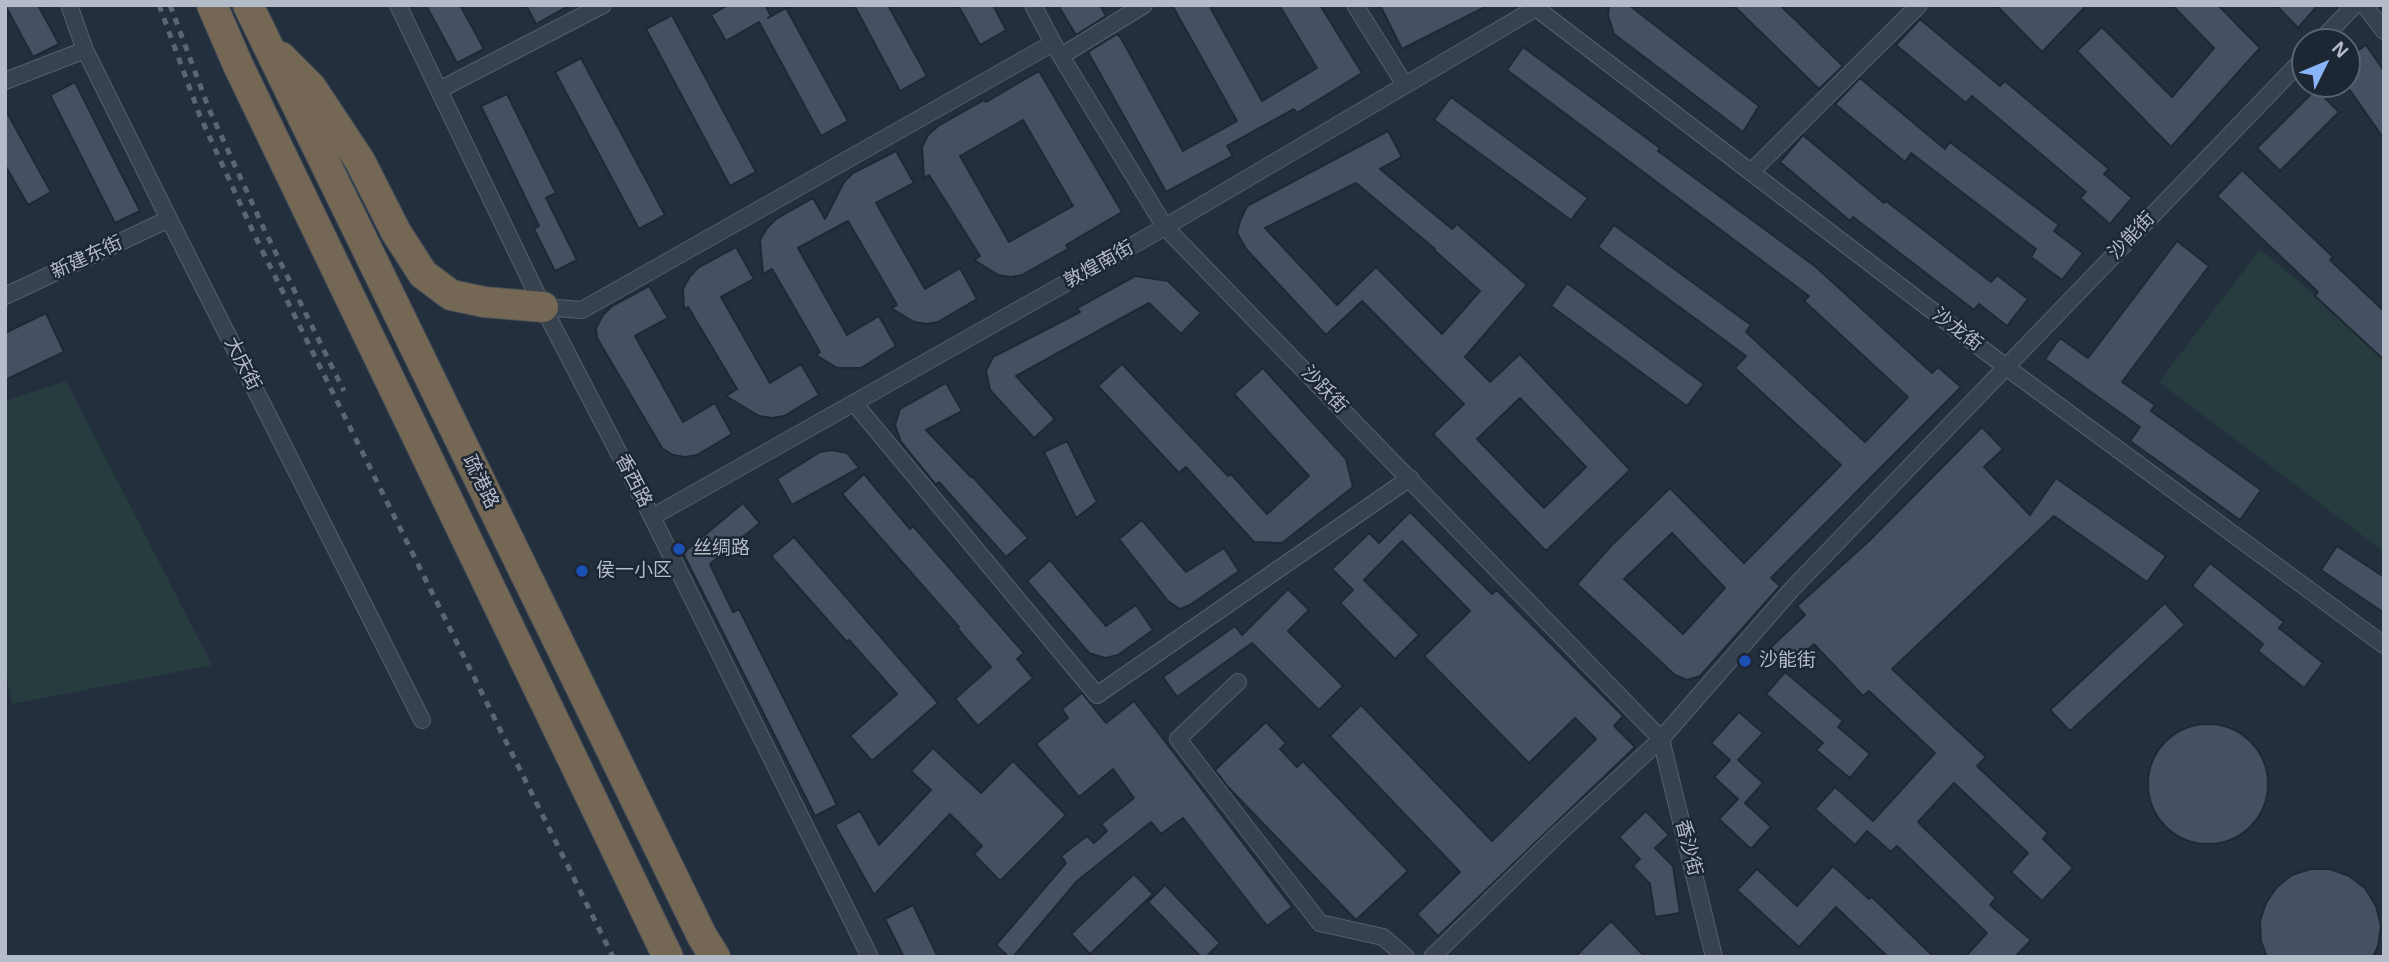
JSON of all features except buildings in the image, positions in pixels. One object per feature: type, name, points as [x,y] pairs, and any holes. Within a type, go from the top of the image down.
[{"type":"highway","points":[[212,5],[250,90],[668,957]]},
{"type":"highway","name":"疏港路","points":[[248,5],[696,924],[715,957]]},
{"type":"highway","points":[[265,43],[311,87],[360,161],[396,232],[424,274],[451,295],[484,302],[543,307]]},
{"type":"street","name":"大庆街","points":[[69,5],[85,50],[422,720]]},
{"type":"street","name":"香西路","points":[[398,5],[543,307],[652,517],[870,957]]},
{"type":"street","points":[[439,90],[603,5]]},
{"type":"street","name":"沙跃街","points":[[1033,5],[1057,50],[1165,227],[1661,739]]},
{"type":"street","points":[[543,307],[582,310],[1144,5]]},
{"type":"street","points":[[1355,5],[1405,85]]},
{"type":"street","points":[[1751,172],[1919,5]]},
{"type":"street","points":[[2332,28],[2354,5]]},
{"type":"street","points":[[2364,5],[2384,31]]},
{"type":"street","name":"敦煌南街","points":[[652,517],[1165,227],[1538,7]]},
{"type":"street","name":"沙龙街","points":[[1538,7],[2006,367],[2384,645]]},
{"type":"street","points":[[5,81],[85,50]]},
{"type":"street","name":"沙能街","points":[[1432,957],[1661,739],[1792,589],[2291,72]]},
{"type":"street","name":"新建东街","points":[[5,296],[169,219]]},
{"type":"street","points":[[854,403],[1097,695],[1410,478]]},
{"type":"street","points":[[1238,682],[1178,739],[1320,923],[1383,937],[1406,957]]},
{"type":"street","name":"香沙街","points":[[1661,739],[1714,957]]},
{"type":"green space","points":[[2260,249],[2384,353],[2384,552],[2159,382]]},
{"type":"green space","points":[[66,381],[212,665],[12,704],[5,667],[5,401]]},
{"type":"railway","points":[[159,5],[200,116],[255,236],[613,957]]},
{"type":"railway","points":[[170,5],[209,109],[264,229],[344,391]]},
{"type":"place","name":"丝绸路","points":[[679,549]]},
{"type":"place","name":"侯一小区","points":[[582,571]]},
{"type":"place","name":"沙能街","points":[[1745,661]]}]
